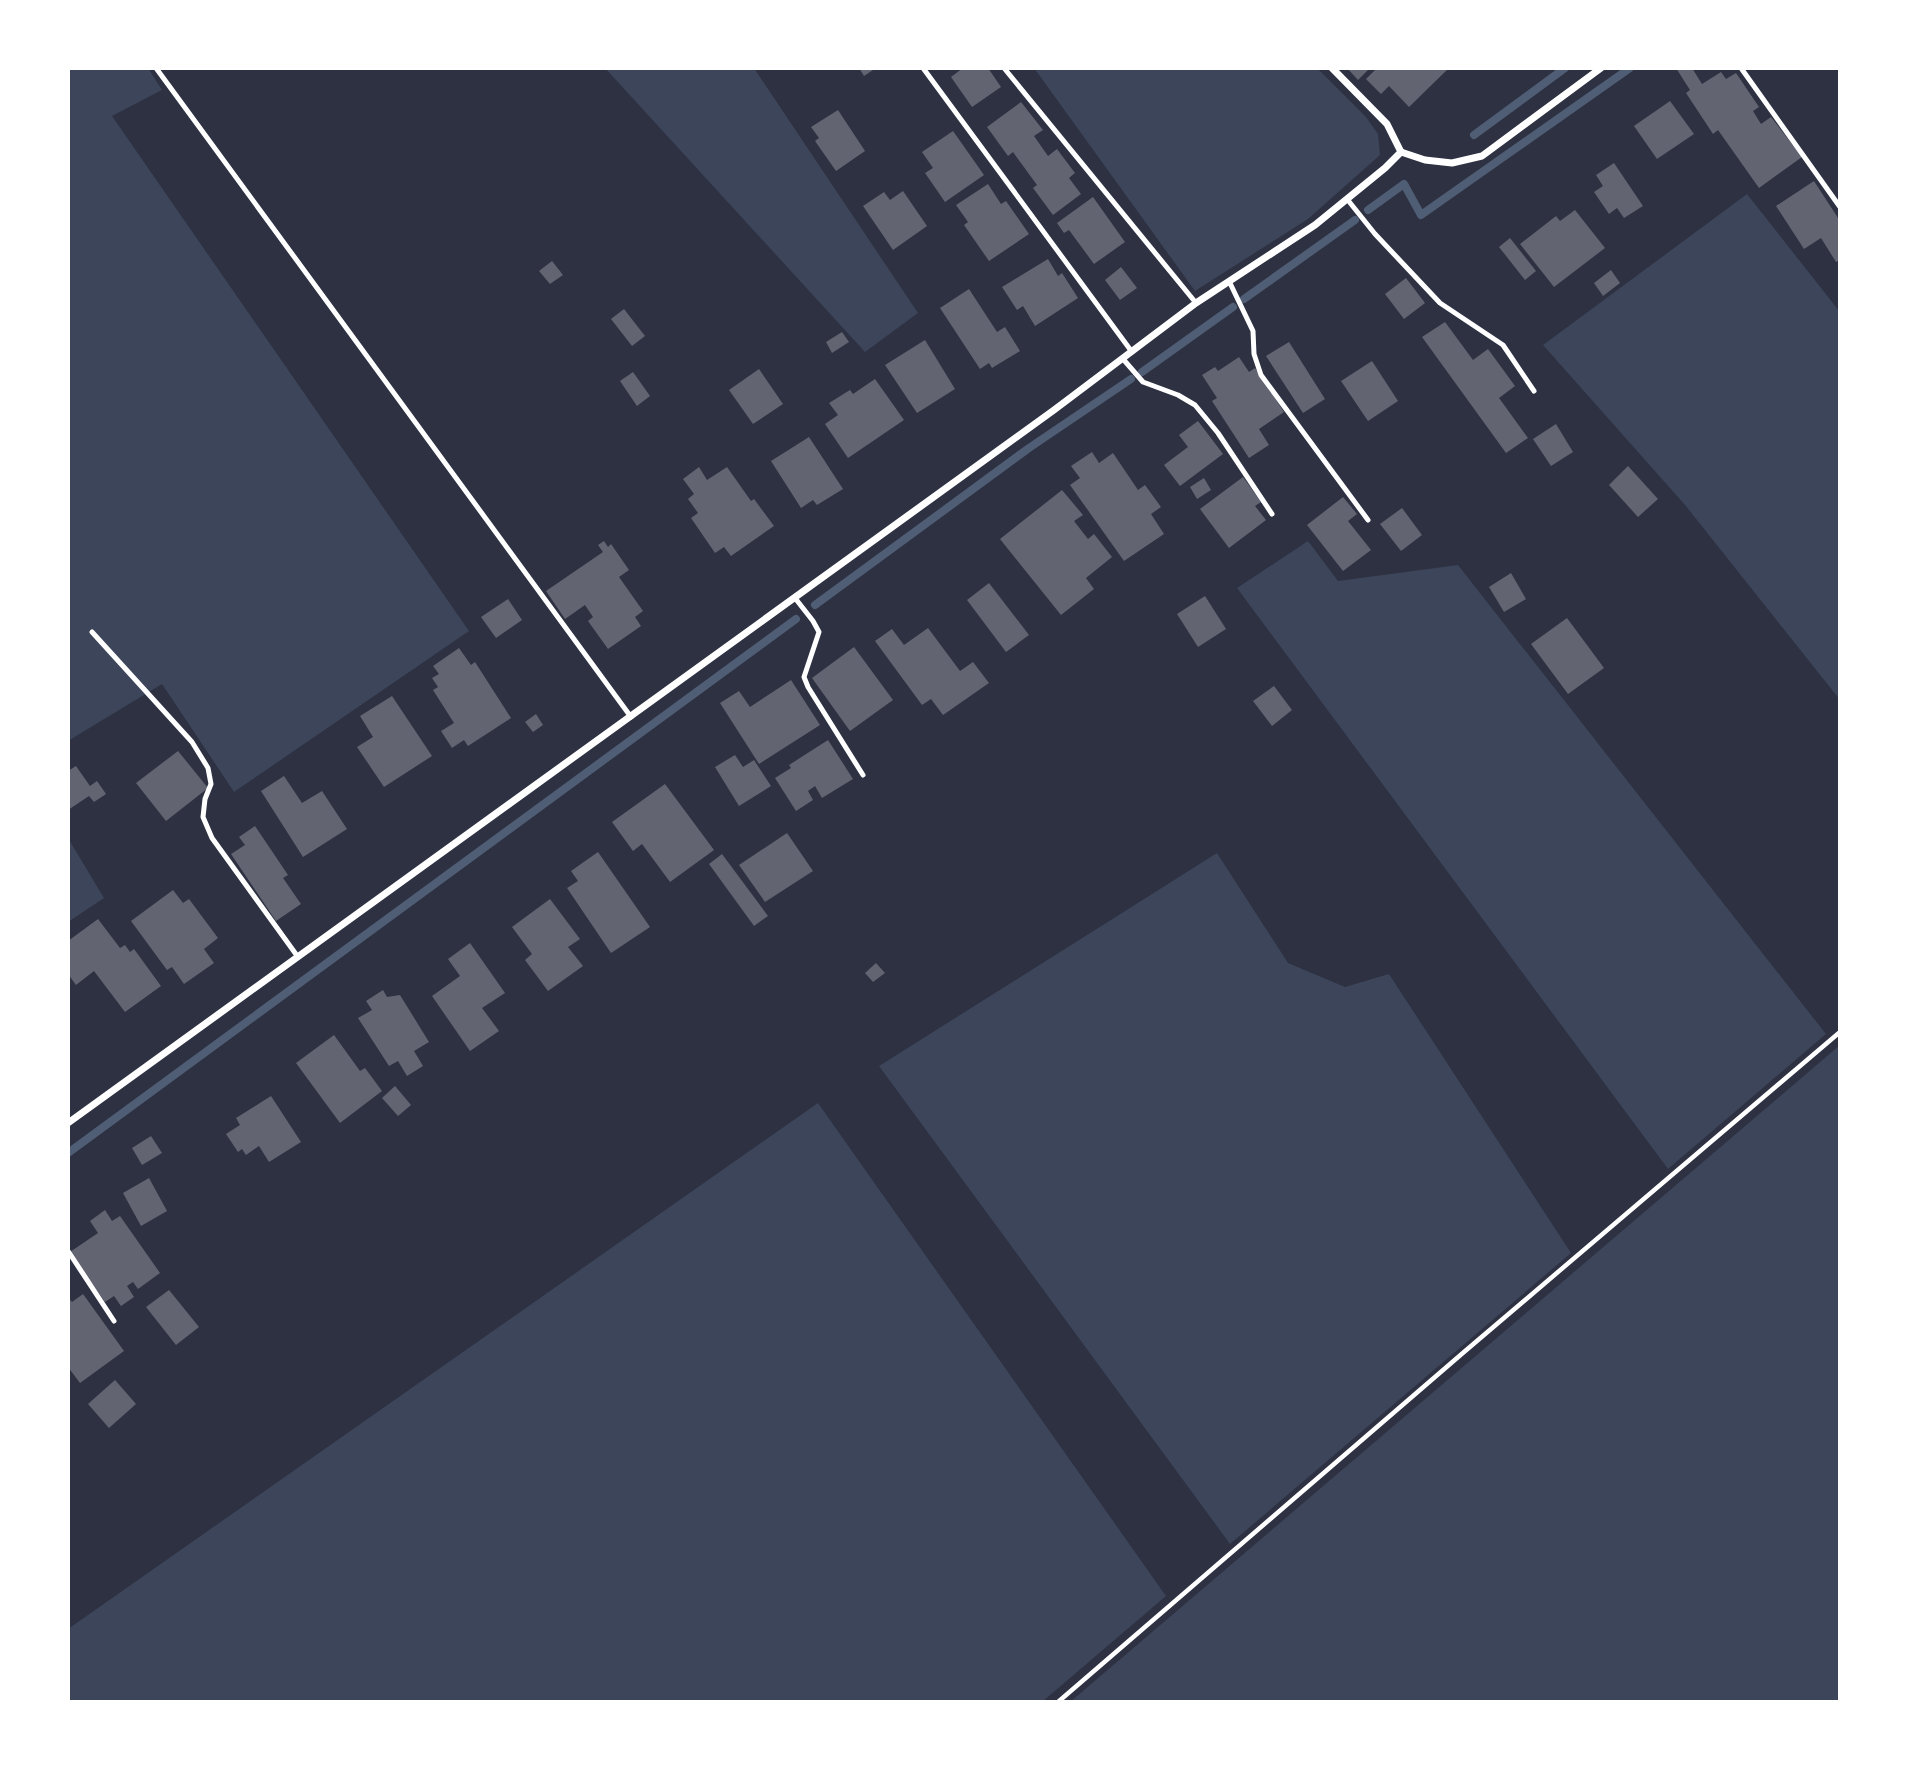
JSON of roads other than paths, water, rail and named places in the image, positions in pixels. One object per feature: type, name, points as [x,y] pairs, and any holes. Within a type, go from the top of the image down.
[{"type":"street","points":[[1332,68],[1387,124],[1401,152],[1425,160],[1452,163],[1482,156],[1601,68]]},
{"type":"street","points":[[68,1123],[631,717],[1196,303],[1315,225],[1401,152]]},
{"type":"lane","points":[[156,68],[631,717]]},
{"type":"lane","points":[[923,68],[1132,352]]},
{"type":"lane","points":[[1004,68],[1196,303]]},
{"type":"lane","points":[[1741,68],[1840,207]]},
{"type":"lane","points":[[1347,199],[1375,234],[1440,303],[1503,345],[1534,391]]},
{"type":"lane","points":[[1229,281],[1253,331],[1254,354],[1261,375],[1368,520]]},
{"type":"lane","points":[[1123,359],[1143,382],[1178,395],[1195,405],[1218,433],[1272,514]]},
{"type":"lane","points":[[795,597],[819,632],[804,677],[863,775]]},
{"type":"lane","points":[[92,632],[192,742],[208,768],[211,784],[205,799],[203,817],[212,838],[298,957]]},
{"type":"lane","points":[[68,1251],[114,1321]]},
{"type":"waterway","points":[[1474,135],[1565,68]]},
{"type":"waterway","points":[[1368,210],[1404,184],[1421,215],[1630,68]]},
{"type":"waterway","points":[[1244,299],[1355,220]]},
{"type":"waterway","points":[[1142,372],[1233,307]]},
{"type":"waterway","points":[[815,605],[1029,448],[1131,379]]},
{"type":"waterway","points":[[68,1153],[796,619]]}]
